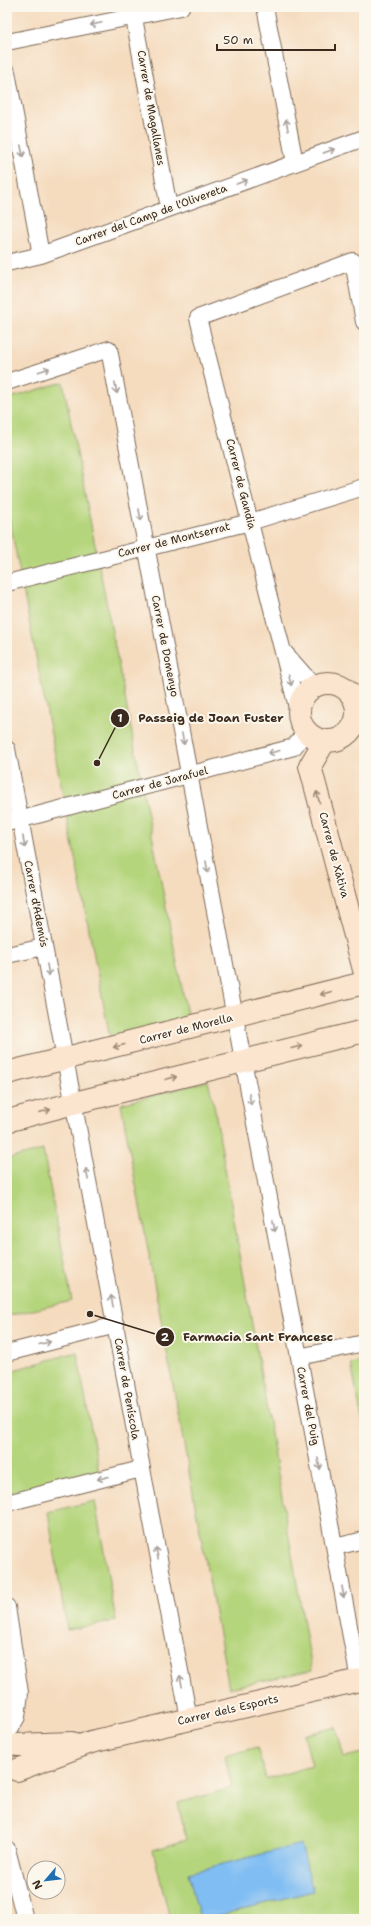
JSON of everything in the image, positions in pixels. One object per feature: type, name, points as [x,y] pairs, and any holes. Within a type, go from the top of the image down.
[{"type":"street","points":[[7,42],[133,12],[181,7]]},
{"type":"street","points":[[265,7],[295,163]]},
{"type":"street","name":"Carrer de Magallanes","points":[[133,12],[169,208]]},
{"type":"street","points":[[7,72],[41,255]]},
{"type":"street","name":"Carrer del Camp de l'Olivereta","points":[[7,263],[41,255],[364,138]]},
{"type":"street","name":"Carrer de Gandia","points":[[298,711],[198,318],[353,261],[364,322]]},
{"type":"street","name":"Carrer de Domenyo","points":[[7,382],[108,349],[190,775],[242,1060]]},
{"type":"street","name":"Carrer de Montserrat","points":[[7,583],[250,522],[364,488]]},
{"type":"street","name":"Carrer de Gandia","points":[[282,650],[313,685]]},
{"type":"street","points":[[324,737],[354,727],[361,712],[351,692],[333,682],[313,685],[302,696],[298,711],[324,737],[364,736]]},
{"type":"street","name":"Carrer de Jarafuel","points":[[14,822],[190,775],[324,737]]},
{"type":"street","name":"Carrer de Xàtiva","points":[[324,737],[310,766],[364,970]]},
{"type":"street","name":"Carrer d'Ademús","points":[[7,749],[14,822],[44,947],[65,1059]]},
{"type":"street","points":[[7,955],[44,947]]},
{"type":"street","name":"Carrer de Morella","points":[[7,1073],[364,983]]},
{"type":"street","points":[[7,1121],[242,1060],[364,1031]]},
{"type":"street","name":"Carrer de Peníscola","points":[[65,1059],[116,1325],[141,1469],[188,1719]]},
{"type":"street","name":"Carrer del Puig","points":[[242,1060],[361,1680]]},
{"type":"street","points":[[7,1352],[116,1325]]},
{"type":"street","points":[[299,1357],[364,1343]]},
{"type":"street","points":[[7,1503],[141,1469]]},
{"type":"street","points":[[335,1547],[364,1540]]},
{"type":"street","points":[[7,1607],[20,1693],[17,1717],[10,1738],[20,1761],[12,1775]]},
{"type":"street","name":"Carrer dels Esports","points":[[12,1775],[91,1742],[361,1680]]},
{"type":"street","name":"Carrer dels Esports","points":[[10,1738],[91,1742]]},
{"type":"street","points":[[7,1849],[25,1919]]},
{"type":"green space","points":[[63,382],[188,1019],[110,1038],[7,507],[7,399]]},
{"type":"green space","points":[[208,1081],[214,1105],[312,1670],[229,1688],[121,1104]]},
{"type":"green space","points":[[43,1150],[72,1301],[7,1316],[7,1159]]},
{"type":"green space","points":[[77,1352],[99,1473],[7,1493],[7,1372]]},
{"type":"green space","points":[[364,1361],[364,1429],[351,1364]]},
{"type":"green space","points":[[95,1501],[116,1621],[67,1630],[48,1512]]},
{"type":"green space","points":[[336,1727],[344,1757],[364,1753],[364,1919],[170,1919],[153,1850],[186,1840],[178,1803],[232,1788],[225,1756],[257,1747],[266,1779],[312,1766],[304,1735]]},
{"type":"water","points":[[301,1844],[313,1891],[205,1919],[200,1919],[188,1873]]},
{"type":"place","name":"Passeig de Joan Fuster","points":[[97,763]]},
{"type":"place","name":"Farmacia Sant Francesc","points":[[90,1314]]}]
